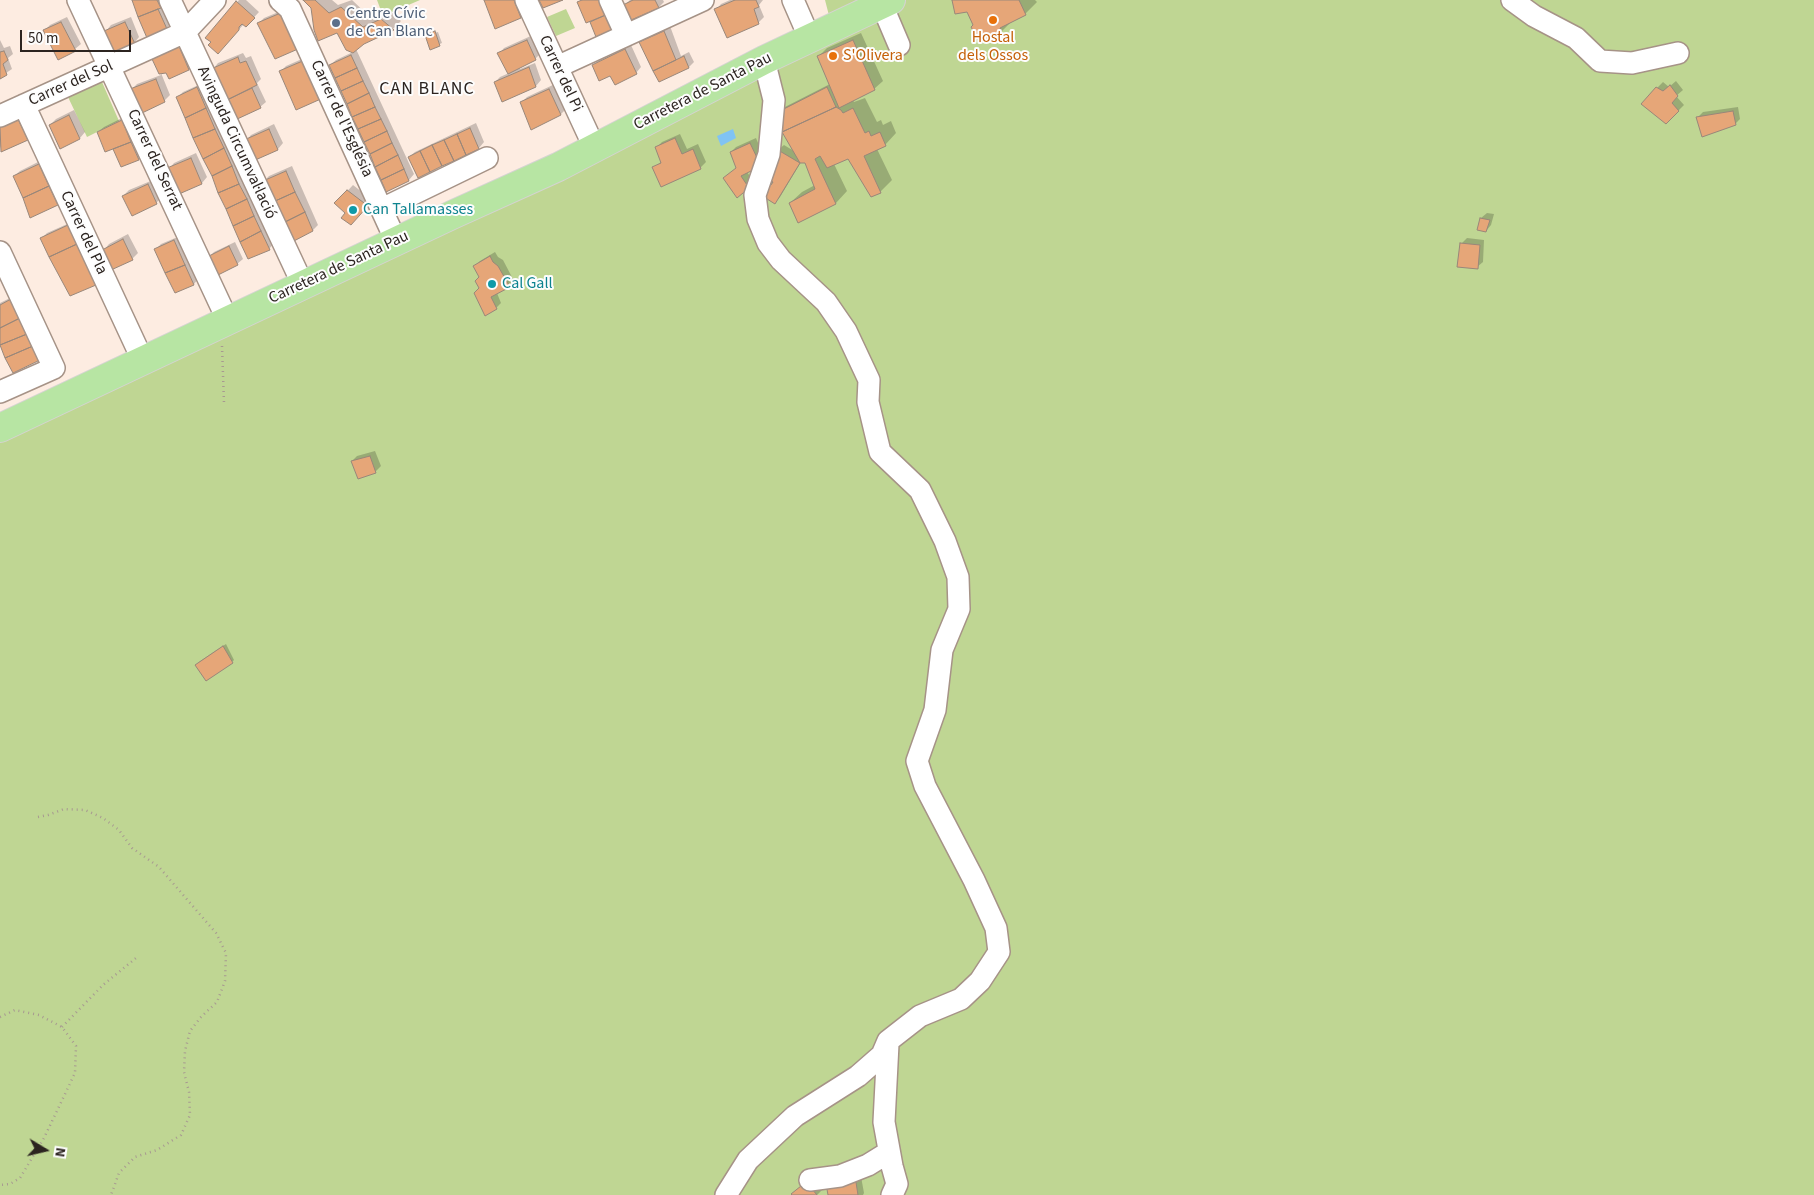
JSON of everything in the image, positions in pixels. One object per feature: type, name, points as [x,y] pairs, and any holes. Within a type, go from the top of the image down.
[{"type":"main road","name":"Carretera de Santa Pau","points":[[0,428],[595,149],[764,60],[886,2]]},
{"type":"street","name":"Carrer del Serrat","points":[[78,0],[228,320]]},
{"type":"street","name":"Avinguda Circumval·lació","points":[[170,0],[303,285]]},
{"type":"street","name":"Carrer del Sol","points":[[0,116],[185,32],[215,0]]},
{"type":"street","name":"Carrer de l'Església","points":[[280,0],[290,9],[396,241]]},
{"type":"street","name":"Carrer del Pi","points":[[526,0],[595,149]]},
{"type":"street","points":[[610,0],[626,35]]},
{"type":"street","points":[[793,0],[810,39]]},
{"type":"street","points":[[1512,0],[1534,16],[1576,38],[1600,61],[1632,63],[1678,53]]},
{"type":"street","points":[[557,67],[695,2]]},
{"type":"street","points":[[886,2],[899,45]]},
{"type":"street","points":[[726,1195],[748,1160],[796,1116],[858,1076],[882,1056],[888,1041],[920,1016],[961,998],[980,981],[999,952],[996,928],[974,880],[925,786],[917,761],[935,710],[942,650],[959,609],[958,577],[945,541],[920,490],[880,452],[868,402],[869,380],[846,331],[826,302],[768,243],[758,219],[755,195],[769,154],[774,100],[764,60]]},
{"type":"street","name":"Carrer del Pla","points":[[24,105],[143,361]]},
{"type":"street","points":[[382,209],[486,158]]},
{"type":"street","points":[[0,252],[54,368],[0,392]]},
{"type":"street","points":[[888,1041],[884,1122],[897,1184],[892,1195]]},
{"type":"street","points":[[810,1180],[840,1176],[868,1165],[889,1152]]},
{"type":"path","points":[[224,403],[221,359],[222,340],[228,320]]},
{"type":"path","points":[[38,817],[64,809],[85,810],[103,818],[119,830],[132,848],[159,867],[216,933],[226,953],[226,982],[217,1002],[190,1031],[185,1051],[184,1072],[190,1092],[190,1115],[181,1135],[157,1150],[135,1157],[119,1172],[111,1195]]},
{"type":"path","points":[[62,1027],[104,985],[136,958]]},
{"type":"path","points":[[0,1017],[15,1010],[39,1015],[62,1027],[76,1046],[75,1073],[44,1138],[20,1178],[10,1184],[0,1185]]},
{"type":"green space","points":[[377,0],[420,0],[383,16]]},
{"type":"green space","points":[[825,0],[1814,0],[1814,1195],[0,1195],[0,428],[834,35]]},
{"type":"green space","points":[[566,9],[575,28],[556,36],[547,17]]},
{"type":"green space","points":[[102,82],[119,121],[87,137],[68,97]]},
{"type":"water","points":[[733,129],[736,138],[721,146],[717,136]]},
{"type":"building","points":[[132,0],[157,0],[161,8],[138,17]]},
{"type":"building","name":"Centre Cívic de Can Blanc","points":[[303,0],[315,0],[329,13],[341,7],[363,27],[381,19],[394,30],[364,44],[353,53],[346,50],[337,33],[318,41],[314,30],[311,8]]},
{"type":"building","points":[[484,0],[514,0],[521,18],[495,29]]},
{"type":"building","points":[[539,0],[563,0],[543,8]]},
{"type":"building","points":[[582,0],[602,0],[608,14],[586,23],[577,2]]},
{"type":"building","points":[[633,0],[655,0],[659,8],[631,20],[623,5]]},
{"type":"building","points":[[735,0],[756,0],[759,7],[754,9],[759,24],[727,38],[714,9]]},
{"type":"building","name":"Hostal dels Ossos","points":[[952,0],[1019,0],[1026,15],[1000,28],[1002,33],[980,43],[971,27],[973,25],[967,12],[955,14]]},
{"type":"building","points":[[236,1],[255,18],[246,27],[242,24],[218,54],[208,45],[211,42],[205,38]]},
{"type":"building","points":[[158,9],[167,29],[147,38],[138,17]]},
{"type":"building","points":[[283,12],[298,49],[275,59],[257,23]]},
{"type":"building","points":[[608,14],[616,33],[598,42],[590,22]]},
{"type":"building","points":[[61,22],[76,51],[58,60],[43,30]]},
{"type":"building","points":[[125,22],[135,44],[113,53],[104,31]]},
{"type":"building","points":[[435,31],[440,46],[430,50],[425,35]]},
{"type":"building","points":[[664,31],[676,60],[653,71],[639,42]]},
{"type":"building","points":[[527,40],[536,60],[508,74],[497,53]]},
{"type":"building","points":[[853,40],[875,90],[839,108],[817,56]]},
{"type":"building","points":[[179,46],[189,70],[169,79],[166,73],[159,74],[152,59]]},
{"type":"building","points":[[625,49],[637,74],[615,85],[610,76],[599,81],[592,65]]},
{"type":"building","points":[[4,51],[8,60],[3,64],[7,75],[0,79],[0,52]]},
{"type":"building","points":[[351,55],[357,68],[335,78],[329,65]]},
{"type":"building","points":[[684,56],[689,68],[659,82],[653,71]]},
{"type":"building","points":[[238,57],[240,63],[246,61],[257,85],[227,100],[211,69]]},
{"type":"building","points":[[305,60],[323,98],[296,110],[279,71]]},
{"type":"building","points":[[529,67],[536,87],[502,102],[494,82]]},
{"type":"building","points":[[357,68],[363,81],[341,91],[335,78]]},
{"type":"building","points":[[156,79],[165,102],[142,113],[130,89]]},
{"type":"building","points":[[363,81],[369,93],[347,104],[341,91]]},
{"type":"building","points":[[1670,85],[1678,96],[1672,103],[1679,111],[1666,124],[1641,104],[1656,87],[1663,91]]},
{"type":"building","points":[[197,87],[206,108],[185,118],[176,97]]},
{"type":"building","points":[[827,87],[836,107],[782,132],[772,115]]},
{"type":"building","points":[[252,88],[261,108],[235,120],[227,100]]},
{"type":"building","points":[[549,89],[561,115],[531,130],[520,102]]},
{"type":"building","points":[[369,93],[375,107],[352,117],[347,104]]},
{"type":"building","points":[[375,107],[381,119],[358,129],[352,117]]},
{"type":"building","points":[[836,107],[843,113],[853,108],[865,133],[869,131],[871,136],[880,132],[886,146],[864,156],[881,193],[871,197],[848,159],[827,168],[820,156],[815,159],[836,204],[798,223],[789,203],[815,189],[805,163],[800,163],[782,132]]},
{"type":"building","points":[[206,108],[215,129],[193,138],[185,118]]},
{"type":"building","points":[[1733,111],[1736,125],[1702,137],[1696,117]]},
{"type":"building","points":[[69,115],[80,139],[60,149],[49,125]]},
{"type":"building","points":[[18,119],[28,140],[1,152],[0,127]]},
{"type":"building","points":[[381,119],[387,131],[364,142],[358,129]]},
{"type":"building","points":[[122,120],[131,142],[105,152],[97,132]]},
{"type":"building","points":[[470,128],[479,149],[466,155],[457,134]]},
{"type":"building","points":[[215,129],[224,148],[203,159],[193,138]]},
{"type":"building","points":[[269,129],[278,150],[253,161],[244,140]]},
{"type":"building","points":[[387,131],[392,143],[370,154],[364,142]]},
{"type":"building","points":[[457,134],[466,155],[454,161],[444,140]]},
{"type":"building","points":[[675,138],[682,154],[693,149],[701,169],[661,187],[652,167],[661,163],[655,147]]},
{"type":"building","points":[[444,140],[454,161],[442,166],[432,145]]},
{"type":"building","points":[[131,142],[139,160],[121,167],[113,149]]},
{"type":"building","points":[[392,143],[398,155],[375,167],[370,154]]},
{"type":"building","points":[[750,143],[761,166],[741,176],[749,188],[737,198],[723,178],[736,168],[730,152]]},
{"type":"building","points":[[432,145],[442,166],[430,172],[420,151]]},
{"type":"building","points":[[224,148],[232,166],[212,176],[203,159]]},
{"type":"building","points":[[778,150],[800,163],[775,204],[756,192],[763,180],[771,185],[773,182],[764,176]]},
{"type":"building","points":[[420,151],[430,172],[418,178],[408,157]]},
{"type":"building","points":[[398,155],[404,169],[381,180],[375,167]]},
{"type":"building","points":[[191,158],[202,184],[179,194],[167,168]]},
{"type":"building","points":[[39,164],[49,186],[23,198],[13,176]]},
{"type":"building","points":[[232,166],[239,184],[218,193],[212,176]]},
{"type":"building","points":[[404,169],[409,181],[386,192],[381,180]]},
{"type":"building","points":[[286,171],[295,192],[273,202],[263,181]]},
{"type":"building","points":[[148,184],[157,204],[132,216],[122,196]]},
{"type":"building","points":[[239,184],[247,199],[226,209],[218,193]]},
{"type":"building","points":[[49,186],[58,205],[30,218],[23,198]]},
{"type":"building","name":"Can Tallamasses","points":[[347,190],[368,206],[351,225],[341,218],[345,213],[334,203]]},
{"type":"building","points":[[295,192],[305,212],[283,223],[273,202]]},
{"type":"building","points":[[247,199],[254,216],[233,226],[226,209]]},
{"type":"building","points":[[305,212],[313,231],[292,242],[283,223]]},
{"type":"building","points":[[254,216],[261,231],[240,242],[233,226]]},
{"type":"building","points":[[1480,218],[1490,220],[1486,232],[1477,230]]},
{"type":"building","points":[[68,225],[77,244],[49,257],[40,238]]},
{"type":"building","points":[[261,231],[270,250],[248,259],[240,242]]},
{"type":"building","points":[[123,239],[133,260],[111,270],[102,250]]},
{"type":"building","points":[[174,240],[185,265],[165,273],[154,249]]},
{"type":"building","points":[[1460,243],[1480,245],[1478,269],[1457,267]]},
{"type":"building","points":[[77,244],[96,285],[70,296],[49,257]]},
{"type":"building","points":[[229,246],[238,265],[216,276],[207,257]]},
{"type":"building","name":"Cal Gall","points":[[490,256],[510,287],[491,297],[497,309],[485,316],[474,293],[479,288],[475,281],[479,277],[473,266]]},
{"type":"building","points":[[185,265],[194,285],[175,293],[165,273]]},
{"type":"building","points":[[11,299],[20,318],[0,328],[0,305]]},
{"type":"building","points":[[20,318],[27,334],[0,345],[0,328]]},
{"type":"building","points":[[27,334],[33,346],[5,358],[0,345]]},
{"type":"building","points":[[33,346],[40,360],[13,373],[5,358]]},
{"type":"building","points":[[370,456],[376,473],[358,479],[351,461]]},
{"type":"building","points":[[223,646],[233,663],[206,681],[195,665]]},
{"type":"building","points":[[855,1176],[858,1195],[828,1195],[825,1178]]},
{"type":"building","points":[[806,1182],[817,1195],[791,1194]]},
{"type":"place","name":"Hostal dels Ossos","points":[[993,20]]},
{"type":"place","name":"Centre Cívic de Can Blanc","points":[[336,23]]},
{"type":"place","name":"S'Olivera","points":[[833,56]]},
{"type":"place","name":"Can Tallamasses","points":[[353,210]]},
{"type":"place","name":"Cal Gall","points":[[492,284]]},
{"type":"district","name":"CAN BLANC","points":[[427,90]]}]
